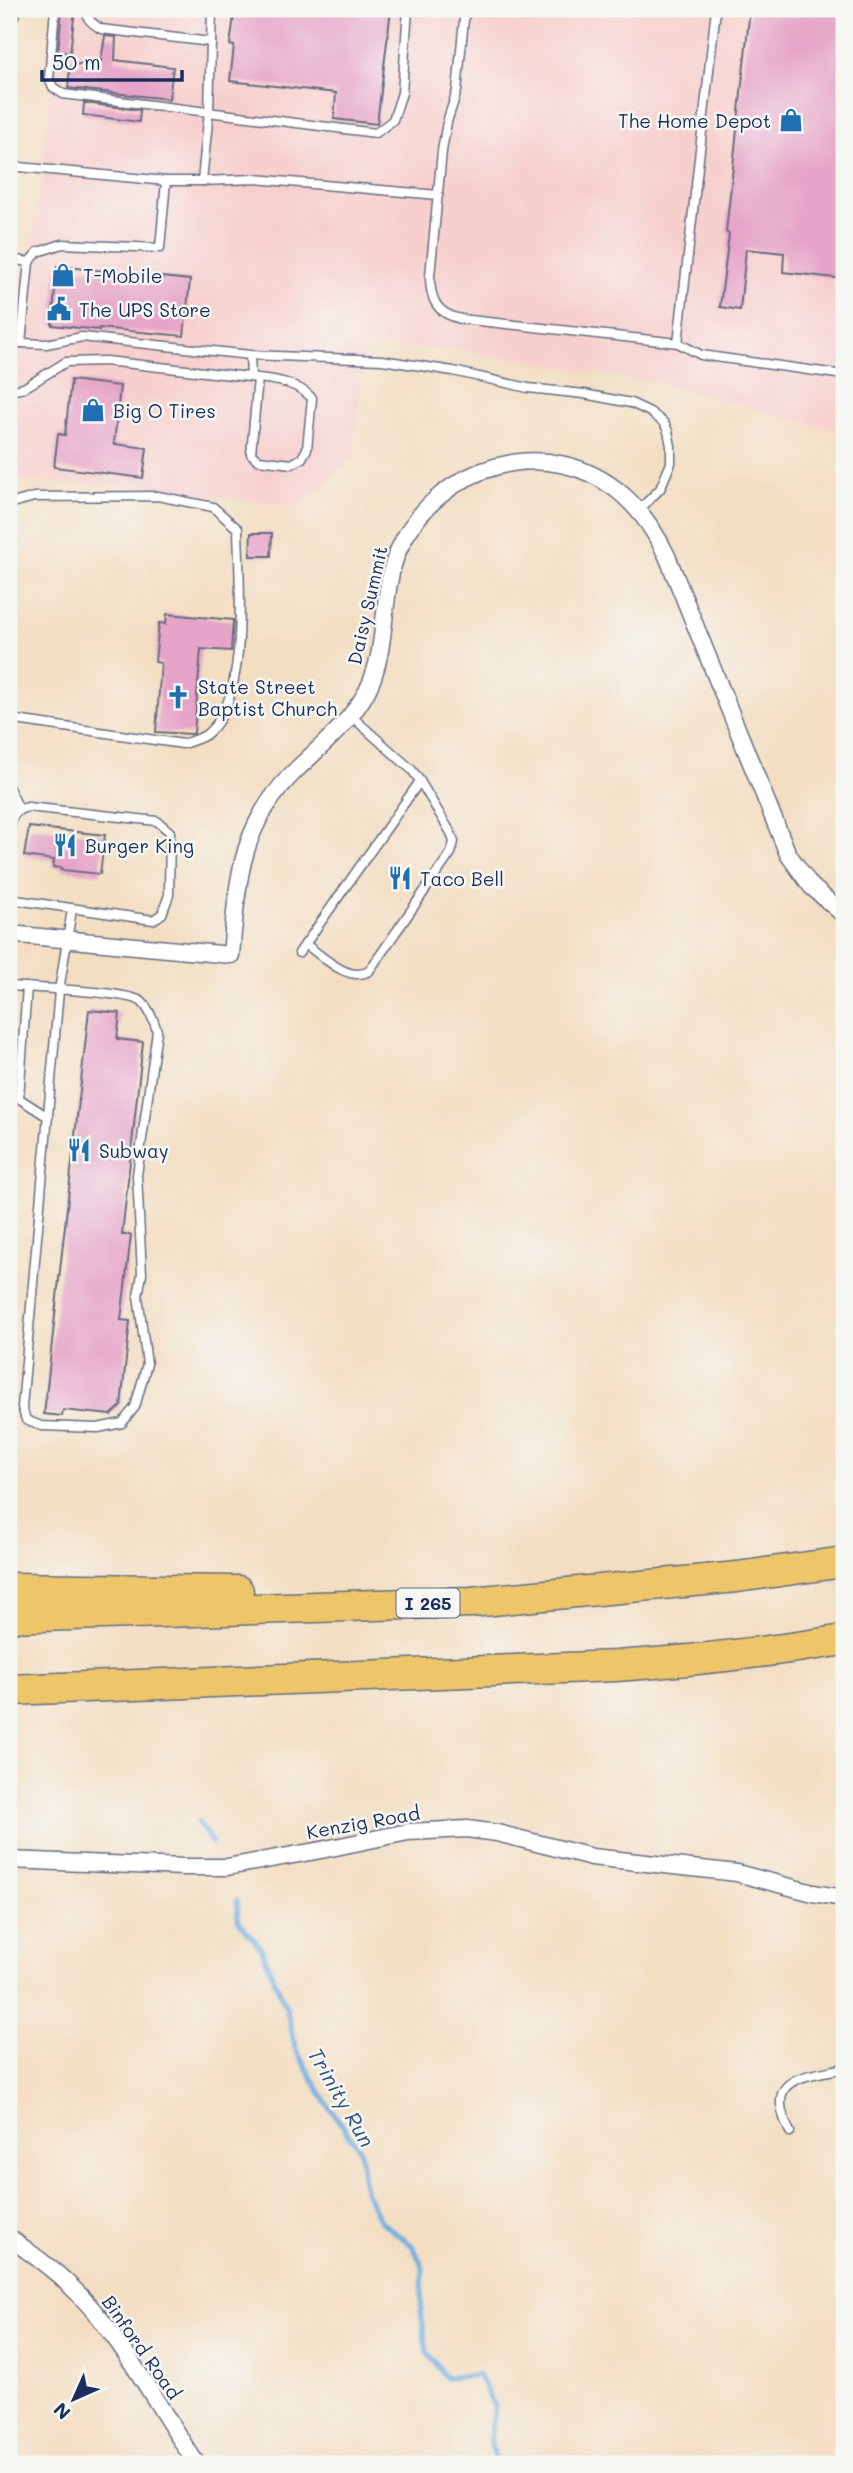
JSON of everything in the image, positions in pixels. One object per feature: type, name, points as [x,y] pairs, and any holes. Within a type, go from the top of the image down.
[{"type":"highway","name":"I 265","points":[[9,1616],[471,1602],[737,1577],[844,1562]]},
{"type":"highway","points":[[9,1588],[532,1597]]},
{"type":"highway","points":[[9,1690],[628,1665],[764,1653],[844,1640]]},
{"type":"street","name":"Daisy Summit","points":[[66,940],[231,954],[243,855],[253,827],[274,794],[331,738],[368,690],[380,654],[397,554],[411,527],[429,504],[453,485],[480,471],[512,462],[542,461],[597,478],[624,495],[653,528],[667,556],[788,854],[811,886],[844,915]]},
{"type":"street","points":[[9,934],[66,940]]},
{"type":"street","name":"Kenzig Road","points":[[9,1860],[226,1867],[408,1832],[467,1829],[497,1833],[592,1857],[737,1873],[813,1893],[844,1898]]},
{"type":"street","name":"Binford Road","points":[[9,2236],[64,2280],[84,2301],[126,2355],[197,2464]]},
{"type":"lane","points":[[55,9],[49,79],[53,87],[63,94],[376,133],[393,120],[402,93],[408,9]]},
{"type":"lane","points":[[87,9],[86,16],[101,29],[211,42]]},
{"type":"lane","points":[[202,181],[209,111],[212,9]]},
{"type":"lane","points":[[465,9],[457,91],[447,122],[438,195],[430,291],[436,306],[447,316],[678,343],[701,355],[844,375]]},
{"type":"lane","points":[[678,343],[716,9]]},
{"type":"lane","points":[[9,166],[166,181],[255,179],[438,195]]},
{"type":"lane","points":[[21,343],[29,262],[38,252],[62,244],[160,248],[166,181]]},
{"type":"lane","points":[[9,260],[29,262]]},
{"type":"lane","points":[[9,342],[46,344],[82,337],[250,355],[361,359],[417,365],[528,388],[584,394],[631,403],[650,412],[664,423],[671,446],[671,463],[660,489],[638,511]]},
{"type":"lane","points":[[9,391],[24,388],[66,362],[106,360],[254,377],[280,380],[303,389],[312,398],[307,449],[302,458],[292,464],[258,460],[251,454],[254,377],[250,355]]},
{"type":"lane","points":[[9,504],[34,497],[158,496],[213,506],[239,529],[239,651],[226,708],[207,734],[183,744],[9,719]]},
{"type":"lane","points":[[305,944],[351,975],[362,975],[369,971],[451,853],[454,842],[412,770],[350,715]]},
{"type":"lane","points":[[299,953],[420,781]]},
{"type":"lane","points":[[9,788],[19,808]]},
{"type":"lane","points":[[9,835],[11,817],[19,808],[29,807],[157,821],[170,832],[169,895],[162,914],[153,920],[9,899]]},
{"type":"lane","points":[[9,986],[59,991],[113,993],[141,1001],[153,1017],[157,1031],[136,1175],[142,1274],[138,1296],[148,1363],[135,1407],[122,1423],[98,1428],[41,1426],[26,1420],[22,1407],[59,991],[72,909]]},
{"type":"lane","points":[[19,1098],[27,987]]},
{"type":"lane","points":[[9,1092],[48,1117]]},
{"type":"lane","points":[[790,2132],[779,2105],[781,2092],[790,2082],[801,2077],[844,2068]]},
{"type":"shaded area","points":[[58,9],[844,9],[844,433],[668,385],[462,350],[366,346],[352,458],[301,506],[132,487],[9,480],[9,418],[46,135]]},
{"type":"building","points":[[62,9],[75,9],[70,53],[58,52]]},
{"type":"building","points":[[235,9],[391,9],[377,124],[334,119],[336,93],[230,81],[234,46],[230,45]]},
{"type":"building","name":"The Home Depot","points":[[750,9],[844,9],[844,279],[783,272],[784,253],[746,249],[740,310],[720,307]]},
{"type":"building","points":[[105,36],[116,37],[115,60],[173,67],[169,99],[68,88],[70,67],[88,61],[101,61]]},
{"type":"building","points":[[84,103],[140,110],[139,122],[83,115]]},
{"type":"building","points":[[57,266],[190,280],[184,336],[52,325]]},
{"type":"building","name":"Big O Tires","points":[[71,380],[120,386],[114,444],[147,448],[143,478],[54,467],[58,434],[65,435]]},
{"type":"building","points":[[251,533],[272,533],[271,556],[250,556]]},
{"type":"building","name":"State Street Baptist Church","points":[[167,614],[233,620],[231,651],[201,649],[192,734],[156,732],[161,663],[155,662],[159,623],[166,624]]},
{"type":"building","name":"Burger King","points":[[29,827],[105,835],[100,874],[61,870],[62,868],[53,867],[54,860],[24,856]]},
{"type":"building","points":[[89,1010],[120,1013],[117,1039],[143,1042],[122,1235],[131,1235],[121,1320],[130,1321],[121,1406],[111,1415],[63,1410],[62,1416],[44,1414]]},
{"type":"waterway","name":"Trinity Run","points":[[198,1822],[212,1843]]},
{"type":"waterway","name":"Trinity Run","points":[[237,1900],[238,1920],[261,1948],[286,2007],[296,2050],[327,2104],[360,2150],[365,2191],[380,2221],[413,2246],[423,2268],[421,2312],[427,2352],[446,2378],[478,2375],[495,2407],[490,2440],[497,2464]]},
{"type":"place","name":"The Home Depot","points":[[791,120]]},
{"type":"place","name":"T-Mobile","points":[[63,275]]},
{"type":"place","name":"The UPS Store","points":[[59,309]]},
{"type":"place","name":"Big O Tires","points":[[93,410]]},
{"type":"place","name":"State Street Baptist Church","points":[[178,697]]},
{"type":"place","name":"Burger King","points":[[65,845]]},
{"type":"place","name":"Taco Bell","points":[[400,878]]},
{"type":"place","name":"Subway","points":[[79,1150]]}]
